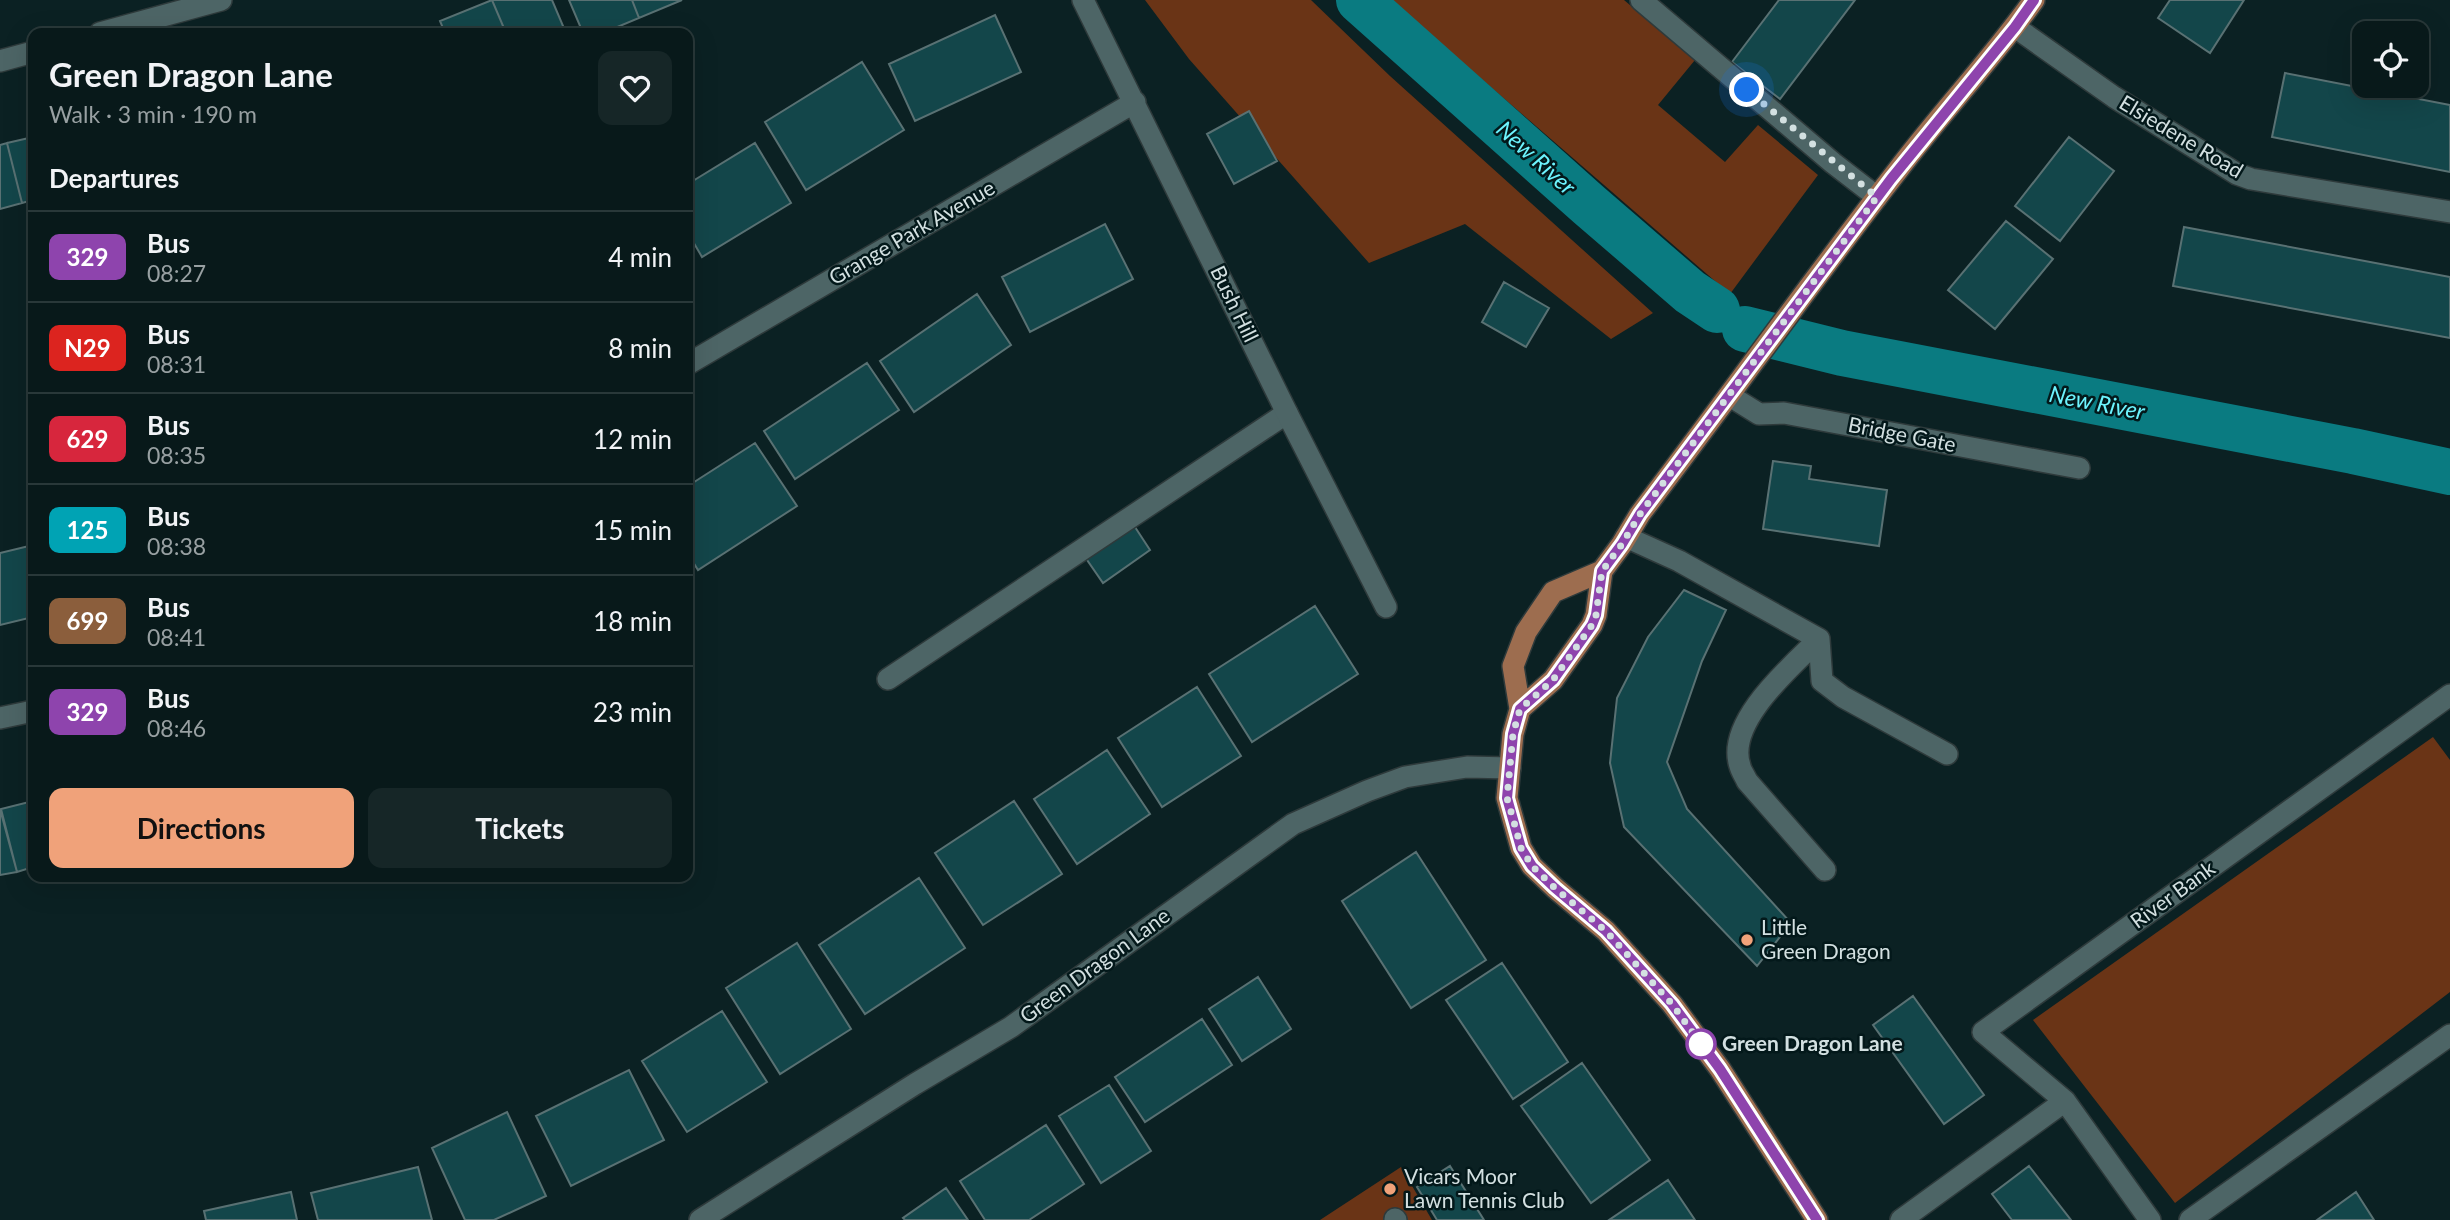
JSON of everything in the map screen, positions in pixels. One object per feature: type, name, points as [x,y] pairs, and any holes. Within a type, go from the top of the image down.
[{"type":"main road","points":[[1520,709],[1553,680],[1592,625],[1596,615],[1602,571],[1640,514],[1919,142],[2015,27],[2034,0]]},
{"type":"main road","points":[[1602,571],[1553,592],[1525,632],[1513,666],[1520,709],[1513,734],[1507,798],[1521,848],[1532,866],[1606,931],[1672,1004],[1720,1069],[1817,1220]]},
{"type":"street","points":[[118,28],[221,0]]},
{"type":"street","name":"Bush Hill","points":[[1083,0],[1385,607]]},
{"type":"street","points":[[1641,0],[1877,197]]},
{"type":"street","name":"Elsiedene Road","points":[[2015,27],[2113,97],[2236,174],[2251,179],[2450,212]]},
{"type":"street","points":[[0,61],[28,53]]},
{"type":"street","name":"Grange Park Avenue","points":[[693,361],[1135,102]]},
{"type":"street","name":"Bridge Gate","points":[[1730,396],[1759,414],[1784,413],[2079,468]]},
{"type":"street","points":[[888,679],[1287,413]]},
{"type":"street","points":[[1626,537],[1679,561],[1819,639]]},
{"type":"street","points":[[1819,639],[1822,681],[1843,697],[1947,754]]},
{"type":"street","points":[[1819,639],[1765,694],[1748,719],[1738,745],[1739,764],[1747,780],[1825,870]]},
{"type":"street","name":"River Bank","points":[[2150,1220],[2065,1101],[1983,1032],[2450,695]]},
{"type":"street","points":[[0,718],[28,712]]},
{"type":"street","name":"Green Dragon Lane","points":[[700,1220],[915,1084],[1011,1027],[1293,824],[1367,791],[1405,778],[1466,767],[1510,768]]},
{"type":"street","points":[[2190,1220],[2450,1035]]},
{"type":"street","points":[[1901,1220],[2065,1101]]},
{"type":"shaded area","points":[[1145,0],[1311,0],[1390,76],[1653,313],[1611,339],[1465,224],[1369,263],[1189,59]]},
{"type":"shaded area","points":[[1390,0],[1624,0],[1695,60],[1658,105],[1725,162],[1758,125],[1818,175],[1730,294]]},
{"type":"shaded area","points":[[2433,737],[2450,760],[2450,992],[2175,1203],[2033,1020]]},
{"type":"shaded area","name":"Vicars Moor Lawn Tennis Club","points":[[1401,1167],[1432,1220],[1320,1220]]},
{"type":"building","points":[[492,0],[504,28],[443,28],[440,21]]},
{"type":"building","points":[[492,0],[552,0],[564,28],[504,28]]},
{"type":"building","points":[[569,0],[632,0],[639,18],[615,28],[581,28]]},
{"type":"building","points":[[632,0],[682,0],[639,18]]},
{"type":"building","points":[[1779,0],[1855,0],[1780,99],[1732,62]]},
{"type":"building","points":[[2170,0],[2244,0],[2210,53],[2158,18]]},
{"type":"building","points":[[995,15],[1021,72],[915,121],[889,64]]},
{"type":"building","points":[[862,62],[904,130],[806,190],[765,122]]},
{"type":"building","points":[[2285,73],[2352,86],[2352,98],[2414,98],[2450,105],[2450,172],[2272,137]]},
{"type":"building","points":[[1249,111],[1277,161],[1234,184],[1207,134]]},
{"type":"building","points":[[2069,137],[2114,171],[2060,241],[2015,206]]},
{"type":"building","points":[[28,138],[28,201],[22,203],[7,143]]},
{"type":"building","points":[[7,143],[22,203],[0,209],[0,145]]},
{"type":"building","points":[[755,143],[791,203],[702,257],[693,242],[693,181]]},
{"type":"building","points":[[2006,221],[2053,259],[1995,329],[1948,290]]},
{"type":"building","points":[[1105,224],[1133,279],[1030,332],[1002,277]]},
{"type":"building","points":[[2184,227],[2450,277],[2450,338],[2173,286]]},
{"type":"building","points":[[1504,282],[1549,308],[1526,347],[1482,322]]},
{"type":"building","points":[[977,294],[1011,345],[914,412],[880,361]]},
{"type":"building","points":[[867,363],[899,410],[795,479],[764,431]]},
{"type":"building","points":[[755,443],[797,506],[698,570],[693,562],[693,483]]},
{"type":"building","points":[[1773,461],[1811,466],[1809,479],[1887,490],[1879,546],[1763,529]]},
{"type":"building","points":[[1133,524],[1150,550],[1103,583],[1085,557]]},
{"type":"building","points":[[28,546],[28,618],[0,625],[0,553]]},
{"type":"building","points":[[1684,590],[1726,610],[1702,661],[1667,762],[1687,809],[1791,923],[1757,966],[1624,827],[1610,763],[1617,698],[1648,637]]},
{"type":"building","points":[[1315,606],[1358,674],[1252,742],[1209,674]]},
{"type":"building","points":[[1197,687],[1241,756],[1162,807],[1118,738]]},
{"type":"building","points":[[1107,750],[1150,814],[1077,864],[1034,799]]},
{"type":"building","points":[[1014,801],[1062,874],[983,925],[935,853]]},
{"type":"building","points":[[28,802],[28,869],[17,872],[1,809]]},
{"type":"building","points":[[0,809],[17,872],[0,875]]},
{"type":"building","points":[[1416,852],[1486,960],[1411,1008],[1342,901]]},
{"type":"building","points":[[919,878],[965,948],[865,1014],[819,945]]},
{"type":"building","points":[[797,943],[851,1029],[780,1074],[726,988]]},
{"type":"building","points":[[1502,963],[1568,1062],[1513,1099],[1446,1000]]},
{"type":"building","points":[[1258,977],[1291,1029],[1242,1061],[1209,1009]]},
{"type":"building","points":[[1913,996],[1984,1095],[1944,1124],[1873,1025]]},
{"type":"building","points":[[722,1011],[767,1082],[687,1132],[642,1061]]},
{"type":"building","points":[[1202,1019],[1232,1065],[1145,1122],[1115,1077]]},
{"type":"building","points":[[1582,1063],[1650,1160],[1591,1203],[1521,1106]]},
{"type":"building","points":[[629,1070],[664,1140],[571,1186],[536,1116]]},
{"type":"building","points":[[1109,1085],[1151,1151],[1101,1183],[1059,1116]]},
{"type":"building","points":[[507,1112],[546,1196],[494,1220],[465,1220],[432,1148]]},
{"type":"building","points":[[1046,1125],[1084,1184],[1029,1220],[985,1220],[960,1181]]},
{"type":"building","points":[[1450,1166],[1484,1220],[1437,1220],[1417,1187]]},
{"type":"building","points":[[2029,1166],[2071,1220],[2012,1220],[1992,1194]]},
{"type":"building","points":[[418,1167],[432,1220],[318,1220],[311,1193]]},
{"type":"building","points":[[1668,1180],[1695,1220],[1609,1220]]},
{"type":"building","points":[[946,1188],[968,1220],[903,1218]]},
{"type":"building","points":[[291,1192],[297,1220],[206,1220],[204,1211]]},
{"type":"building","points":[[2356,1192],[2374,1220],[2317,1220]]},
{"type":"waterway","name":"New River","points":[[1359,0],[1589,205],[1690,292],[1717,310]]},
{"type":"waterway","name":"New River","points":[[1745,329],[1842,353],[2450,472]]},
{"type":"bus line","name":"329","points":[[1817,1220],[1720,1069],[1672,1004],[1606,931],[1532,866],[1521,848],[1507,798],[1513,734],[1520,709],[1553,680],[1592,625],[1596,615],[1602,571],[1640,514],[1919,142],[2015,27],[2034,0]]},
{"type":"place","name":"Little Green Dragon","points":[[1747,940]]},
{"type":"place","name":"Green Dragon Lane","points":[[1701,1044]]},
{"type":"place","name":"Vicars Moor Lawn Tennis Club","points":[[1390,1189]]},
{"type":"route","points":[[1701,1044],[1704,1048],[1672,1004],[1606,931],[1532,866],[1521,848],[1507,798],[1513,734],[1520,709],[1553,680],[1592,625],[1596,615],[1602,571],[1640,514],[1877,197],[1747,90]]}]
